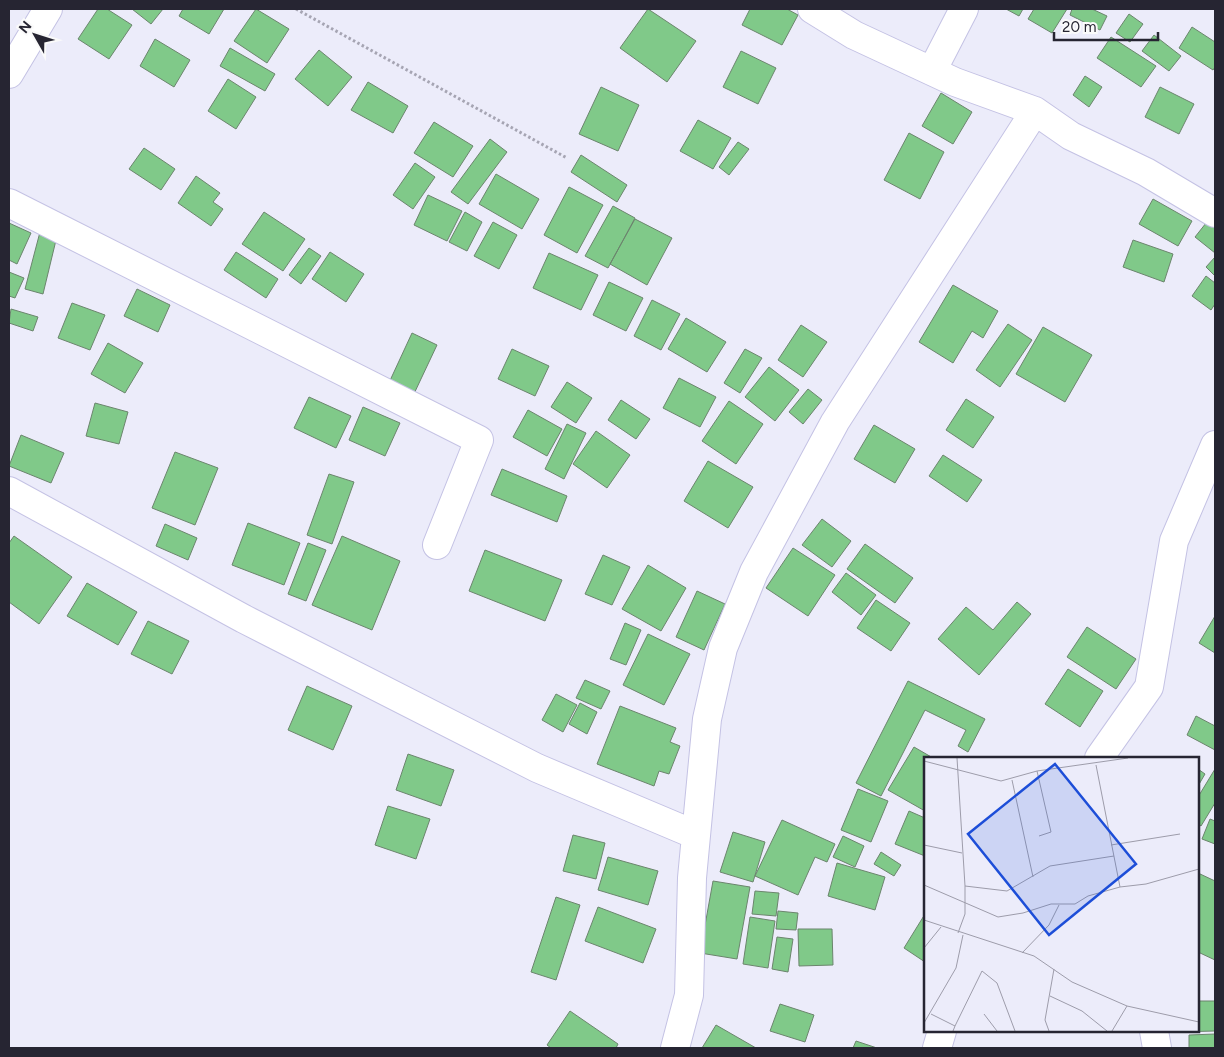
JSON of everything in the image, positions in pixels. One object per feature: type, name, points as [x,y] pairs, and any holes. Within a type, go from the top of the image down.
[{"type":"street","points":[[9,74],[48,9]]},
{"type":"street","points":[[812,9],[854,35],[955,82],[1035,111],[1071,136],[1146,172],[1215,213]]},
{"type":"street","points":[[932,71],[964,9]]},
{"type":"street","points":[[675,1048],[690,995],[692,878],[707,719],[723,648],[754,572],[835,422],[1035,111]]},
{"type":"street","points":[[9,203],[479,440],[437,545]]},
{"type":"street","points":[[1101,757],[1149,687],[1174,541],[1215,445]]},
{"type":"street","points":[[9,491],[244,619],[536,768],[696,835]]},
{"type":"street","points":[[937,1048],[942,1032]]},
{"type":"street","points":[[1154,1032],[1157,1048]]},
{"type":"path","points":[[296,9],[568,158]]},
{"type":"building","points":[[98,9],[107,9],[132,25],[109,59],[78,39]]},
{"type":"building","points":[[132,9],[163,9],[151,24]]},
{"type":"building","points":[[183,9],[224,9],[209,34],[179,16]]},
{"type":"building","points":[[256,9],[289,29],[267,63],[234,41]]},
{"type":"building","points":[[648,9],[696,41],[667,82],[620,48]]},
{"type":"building","points":[[750,9],[787,9],[798,15],[782,45],[742,25]]},
{"type":"building","points":[[1006,9],[1023,9],[1019,16]]},
{"type":"building","points":[[1034,9],[1067,9],[1052,33],[1028,19]]},
{"type":"building","points":[[1072,9],[1092,9],[1107,16],[1100,30],[1070,15]]},
{"type":"building","points":[[1129,14],[1143,24],[1130,42],[1116,33]]},
{"type":"building","points":[[1192,27],[1215,42],[1215,67],[1213,70],[1179,48]]},
{"type":"building","points":[[1154,35],[1181,56],[1169,71],[1142,51]]},
{"type":"building","points":[[1111,37],[1156,66],[1141,87],[1097,58]]},
{"type":"building","points":[[155,39],[190,60],[174,87],[140,66]]},
{"type":"building","points":[[230,48],[275,74],[265,91],[220,66]]},
{"type":"building","points":[[319,50],[352,77],[328,106],[295,79]]},
{"type":"building","points":[[741,51],[776,68],[758,104],[723,87]]},
{"type":"building","points":[[1085,76],[1102,87],[1089,107],[1073,95]]},
{"type":"building","points":[[228,79],[256,97],[236,129],[208,111]]},
{"type":"building","points":[[368,82],[408,106],[393,133],[351,110]]},
{"type":"building","points":[[601,87],[639,105],[618,151],[579,134]]},
{"type":"building","points":[[1160,87],[1194,104],[1179,134],[1145,117]]},
{"type":"building","points":[[941,93],[972,112],[953,144],[922,126]]},
{"type":"building","points":[[698,120],[731,138],[713,169],[680,151]]},
{"type":"building","points":[[434,122],[473,146],[453,177],[414,153]]},
{"type":"building","points":[[909,133],[944,152],[920,199],[884,180]]},
{"type":"building","points":[[490,139],[507,152],[468,204],[451,192]]},
{"type":"building","points":[[738,142],[749,149],[729,175],[719,167]]},
{"type":"building","points":[[144,148],[175,169],[161,190],[129,169]]},
{"type":"building","points":[[581,155],[627,185],[617,202],[571,172]]},
{"type":"building","points":[[415,163],[435,177],[413,209],[393,195]]},
{"type":"building","points":[[496,174],[539,199],[522,229],[479,204]]},
{"type":"building","points":[[196,176],[220,193],[213,202],[223,209],[211,226],[178,203]]},
{"type":"building","points":[[569,187],[603,205],[577,253],[544,235]]},
{"type":"building","points":[[428,195],[462,211],[447,241],[414,225]]},
{"type":"building","points":[[1153,199],[1192,221],[1178,246],[1139,224]]},
{"type":"building","points":[[613,206],[635,218],[608,268],[585,256]]},
{"type":"building","points":[[264,212],[305,239],[283,271],[242,244]]},
{"type":"building","points":[[465,212],[482,222],[467,251],[449,242]]},
{"type":"building","points":[[1210,218],[1215,223],[1215,253],[1195,237]]},
{"type":"building","points":[[635,219],[672,238],[647,285],[610,264]]},
{"type":"building","points":[[493,222],[517,235],[499,269],[474,256]]},
{"type":"building","points":[[9,223],[31,233],[17,264],[9,260]]},
{"type":"building","points":[[40,232],[57,236],[43,294],[25,289]]},
{"type":"building","points":[[1133,240],[1173,254],[1164,282],[1123,267]]},
{"type":"building","points":[[309,248],[321,256],[301,284],[289,275]]},
{"type":"building","points":[[236,252],[278,279],[266,298],[224,270]]},
{"type":"building","points":[[330,252],[364,274],[346,302],[312,279]]},
{"type":"building","points":[[549,253],[598,275],[581,310],[533,288]]},
{"type":"building","points":[[1215,257],[1215,276],[1206,267]]},
{"type":"building","points":[[9,272],[24,278],[15,298],[9,296]]},
{"type":"building","points":[[1206,276],[1215,283],[1215,304],[1211,310],[1192,296]]},
{"type":"building","points":[[609,282],[643,298],[626,331],[593,315]]},
{"type":"building","points":[[953,285],[998,311],[983,338],[972,331],[953,363],[919,342]]},
{"type":"building","points":[[137,289],[170,305],[158,332],[124,316]]},
{"type":"building","points":[[652,300],[680,314],[661,350],[634,336]]},
{"type":"building","points":[[72,303],[105,315],[90,350],[58,338]]},
{"type":"building","points":[[11,309],[38,317],[33,331],[9,323]]},
{"type":"building","points":[[686,318],[726,342],[707,372],[668,349]]},
{"type":"building","points":[[1008,324],[1032,340],[1000,387],[976,370]]},
{"type":"building","points":[[801,325],[827,342],[803,377],[778,360]]},
{"type":"building","points":[[1043,327],[1092,355],[1065,402],[1016,374]]},
{"type":"building","points":[[412,333],[437,345],[412,398],[387,387]]},
{"type":"building","points":[[108,343],[143,363],[125,393],[91,374]]},
{"type":"building","points":[[512,349],[549,366],[535,396],[498,379]]},
{"type":"building","points":[[745,349],[762,358],[740,393],[724,383]]},
{"type":"building","points":[[769,367],[799,390],[775,421],[745,397]]},
{"type":"building","points":[[679,378],[716,397],[700,427],[663,408]]},
{"type":"building","points":[[567,382],[592,398],[576,423],[551,407]]},
{"type":"building","points":[[808,389],[822,400],[803,424],[789,412]]},
{"type":"building","points":[[309,397],[351,416],[336,448],[294,428]]},
{"type":"building","points":[[966,399],[994,417],[973,448],[946,430]]},
{"type":"building","points":[[621,400],[650,419],[636,439],[608,420]]},
{"type":"building","points":[[729,401],[763,424],[736,464],[702,441]]},
{"type":"building","points":[[95,403],[128,412],[119,444],[86,436]]},
{"type":"building","points":[[363,407],[400,423],[385,456],[349,440]]},
{"type":"building","points":[[528,410],[562,429],[547,456],[513,437]]},
{"type":"building","points":[[567,424],[586,433],[564,479],[545,469]]},
{"type":"building","points":[[874,425],[915,449],[895,483],[854,459]]},
{"type":"building","points":[[596,431],[630,455],[607,488],[573,464]]},
{"type":"building","points":[[21,435],[64,453],[51,483],[9,466]]},
{"type":"building","points":[[175,452],[218,468],[195,525],[152,508]]},
{"type":"building","points":[[943,455],[982,480],[967,502],[929,476]]},
{"type":"building","points":[[708,461],[753,487],[728,528],[684,501]]},
{"type":"building","points":[[502,469],[567,496],[557,522],[491,495]]},
{"type":"building","points":[[329,474],[354,482],[332,544],[307,535]]},
{"type":"building","points":[[822,519],[851,541],[832,567],[802,545]]},
{"type":"building","points":[[248,523],[300,543],[284,585],[232,565]]},
{"type":"building","points":[[165,524],[197,538],[188,560],[156,546]]},
{"type":"building","points":[[14,536],[72,577],[39,624],[9,602],[9,543]]},
{"type":"building","points":[[342,536],[400,561],[372,630],[312,605]]},
{"type":"building","points":[[308,543],[326,550],[306,601],[288,594]]},
{"type":"building","points":[[865,544],[913,578],[895,603],[847,569]]},
{"type":"building","points":[[793,548],[835,575],[808,616],[766,588]]},
{"type":"building","points":[[485,550],[562,580],[545,621],[469,591]]},
{"type":"building","points":[[603,555],[630,567],[612,605],[585,594]]},
{"type":"building","points":[[648,565],[686,588],[661,631],[622,609]]},
{"type":"building","points":[[846,573],[876,595],[861,615],[832,592]]},
{"type":"building","points":[[87,583],[137,612],[118,645],[67,616]]},
{"type":"building","points":[[697,591],[725,604],[704,650],[676,637]]},
{"type":"building","points":[[876,600],[910,623],[891,651],[857,628]]},
{"type":"building","points":[[1017,602],[1031,614],[979,675],[938,639],[966,607],[993,630]]},
{"type":"building","points":[[1215,616],[1215,653],[1199,643]]},
{"type":"building","points":[[148,621],[189,641],[172,674],[131,654]]},
{"type":"building","points":[[625,623],[641,630],[626,665],[610,659]]},
{"type":"building","points":[[1087,627],[1136,659],[1116,689],[1067,657]]},
{"type":"building","points":[[648,634],[690,654],[664,705],[623,685]]},
{"type":"building","points":[[1068,669],[1103,691],[1080,727],[1045,704]]},
{"type":"building","points":[[585,680],[610,691],[601,709],[576,698]]},
{"type":"building","points":[[908,681],[985,719],[968,752],[958,746],[966,730],[925,710],[881,796],[856,783]]},
{"type":"building","points":[[307,686],[352,706],[333,750],[288,730]]},
{"type":"building","points":[[556,694],[577,705],[563,732],[542,720]]},
{"type":"building","points":[[580,703],[597,712],[587,734],[569,724]]},
{"type":"building","points":[[620,706],[676,728],[670,742],[680,746],[669,774],[659,771],[654,786],[597,764]]},
{"type":"building","points":[[1196,716],[1215,726],[1215,750],[1187,735]]},
{"type":"building","points":[[914,747],[931,757],[924,757],[924,810],[888,790]]},
{"type":"building","points":[[408,754],[454,770],[441,806],[396,790]]},
{"type":"building","points":[[1215,769],[1215,803],[1201,826],[1199,825],[1199,795]]},
{"type":"building","points":[[1199,770],[1205,774],[1199,784]]},
{"type":"building","points":[[858,789],[888,801],[871,842],[841,830]]},
{"type":"building","points":[[388,806],[430,819],[416,859],[375,845]]},
{"type":"building","points":[[909,811],[924,818],[924,856],[895,844]]},
{"type":"building","points":[[1210,819],[1215,821],[1215,844],[1202,839]]},
{"type":"building","points":[[782,820],[835,844],[827,862],[815,857],[798,895],[755,876]]},
{"type":"building","points":[[733,832],[765,842],[753,882],[720,872]]},
{"type":"building","points":[[573,835],[605,843],[596,879],[563,871]]},
{"type":"building","points":[[843,836],[864,846],[855,867],[833,857]]},
{"type":"building","points":[[881,852],[901,865],[894,876],[874,864]]},
{"type":"building","points":[[608,857],[658,871],[648,905],[598,890]]},
{"type":"building","points":[[837,863],[885,877],[875,910],[828,896]]},
{"type":"building","points":[[1199,873],[1215,881],[1215,960],[1199,952]]},
{"type":"building","points":[[713,881],[750,887],[737,959],[700,953]]},
{"type":"building","points":[[755,891],[779,893],[776,916],[752,914]]},
{"type":"building","points":[[556,897],[580,905],[556,980],[531,972]]},
{"type":"building","points":[[598,907],[656,929],[643,963],[585,941]]},
{"type":"building","points":[[778,911],[798,913],[796,930],[776,929]]},
{"type":"building","points":[[924,916],[924,961],[904,948]]},
{"type":"building","points":[[750,917],[775,921],[768,968],[743,964]]},
{"type":"building","points":[[798,929],[832,929],[833,965],[799,966]]},
{"type":"building","points":[[777,937],[793,939],[788,972],[772,969]]},
{"type":"building","points":[[1199,1001],[1215,1001],[1215,1031],[1199,1031]]},
{"type":"building","points":[[780,1004],[814,1015],[805,1042],[770,1031]]},
{"type":"building","points":[[570,1011],[618,1044],[616,1048],[551,1048],[547,1045]]},
{"type":"building","points":[[716,1025],[756,1048],[702,1048]]},
{"type":"building","points":[[1215,1034],[1215,1048],[1189,1048],[1189,1035]]},
{"type":"building","points":[[856,1041],[877,1048],[853,1048]]}]
